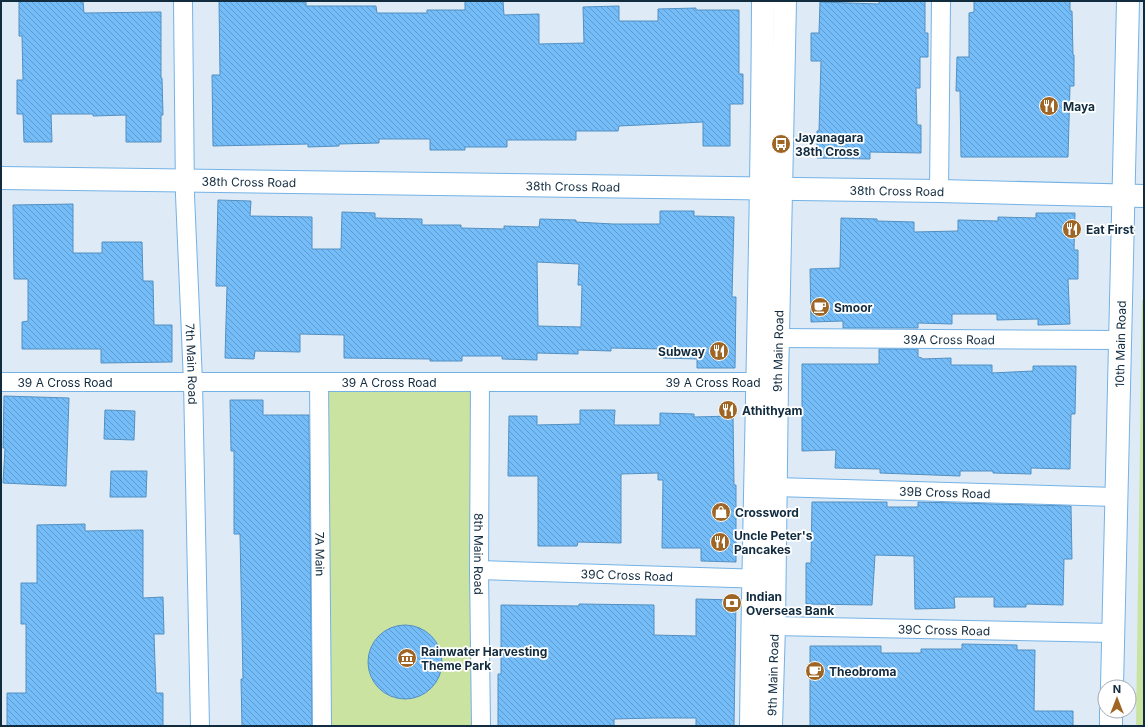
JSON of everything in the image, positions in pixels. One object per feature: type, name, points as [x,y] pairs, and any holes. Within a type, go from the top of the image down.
[{"type":"street","name":"7th Main Road","points":[[183,1],[185,180],[194,382],[200,726]]},
{"type":"street","name":"9th Main Road","points":[[763,1],[778,338],[767,382],[775,487],[774,626],[771,726]]},
{"type":"street","name":"9th Main Road","points":[[751,726],[753,578],[767,382],[771,189],[785,1]]},
{"type":"street","points":[[939,191],[941,1]]},
{"type":"street","name":"10th Main Road","points":[[1112,679],[1120,340],[1134,196],[1128,1]]},
{"type":"street","name":"38th Cross Road","points":[[1,178],[939,191],[1134,196]]},
{"type":"street","name":"39A Cross Road","points":[[778,338],[1120,340]]},
{"type":"street","name":"39 A Cross Road","points":[[1,382],[767,382]]},
{"type":"street","name":"7A Main","points":[[320,382],[322,726]]},
{"type":"street","name":"8th Main Road","points":[[480,382],[480,726]]},
{"type":"street","name":"39B Cross Road","points":[[775,487],[1116,497]]},
{"type":"street","name":"39C Cross Road","points":[[479,570],[774,579]]},
{"type":"street","name":"39C Cross Road","points":[[774,626],[1113,633]]},
{"type":"green space","points":[[1142,300],[1144,300],[1144,726],[1136,726]]},
{"type":"green space","name":"Rainwater Harvesting Theme Park","points":[[476,391],[476,726],[328,726],[326,392]]},
{"type":"building","points":[[19,1],[83,1],[84,13],[161,12],[161,78],[163,115],[161,115],[161,142],[126,142],[126,115],[93,116],[93,114],[51,114],[52,142],[24,142],[23,114],[17,114],[17,80],[23,80],[22,36],[19,36]]},
{"type":"building","points":[[219,1],[306,2],[306,6],[376,6],[377,13],[427,13],[427,10],[465,10],[465,1],[503,1],[504,15],[539,14],[539,44],[584,43],[583,7],[619,6],[619,21],[658,21],[658,9],[696,8],[696,10],[739,10],[739,74],[743,74],[743,104],[730,104],[730,146],[703,146],[703,122],[619,126],[618,131],[576,131],[576,140],[507,140],[507,147],[465,147],[465,150],[430,150],[430,139],[379,139],[379,143],[339,144],[339,146],[308,147],[308,144],[213,146],[212,75],[220,75]]},
{"type":"building","points":[[879,1],[925,1],[925,33],[928,33],[928,57],[920,57],[920,88],[916,88],[917,125],[921,125],[921,153],[870,152],[870,159],[817,158],[821,61],[811,61],[811,33],[819,33],[820,2],[879,4]]},
{"type":"building","points":[[974,1],[1070,1],[1070,11],[1072,11],[1074,86],[1070,86],[1068,157],[961,157],[960,91],[956,91],[957,57],[969,57],[969,13],[974,12]]},
{"type":"building","points":[[218,200],[251,201],[250,216],[312,217],[312,249],[341,249],[342,212],[375,213],[375,218],[422,219],[422,225],[461,225],[461,228],[504,229],[504,226],[539,227],[540,219],[576,220],[576,222],[613,224],[660,224],[660,211],[694,211],[694,216],[734,217],[732,297],[736,297],[735,368],[697,368],[697,359],[663,358],[663,349],[611,348],[611,351],[578,350],[578,354],[537,353],[537,360],[502,359],[502,356],[462,356],[462,361],[344,358],[344,335],[300,334],[300,352],[255,351],[254,359],[225,358],[227,286],[216,286]],"holes":[[[537,262],[579,264],[578,285],[582,285],[581,327],[538,326]]]},
{"type":"building","points":[[73,204],[73,253],[102,253],[102,242],[142,242],[143,281],[153,281],[154,325],[172,325],[172,362],[101,363],[101,349],[22,349],[22,322],[28,321],[28,279],[14,279],[13,205]]},
{"type":"building","points":[[1036,213],[1075,213],[1074,250],[1078,250],[1078,279],[1068,279],[1070,324],[1038,325],[1038,319],[997,320],[997,314],[952,314],[952,324],[918,323],[918,328],[843,328],[843,321],[811,322],[810,269],[840,268],[841,218],[914,222],[914,232],[958,231],[958,220],[998,221],[998,217],[1036,218]]},
{"type":"building","points":[[879,349],[918,349],[918,357],[922,359],[951,358],[951,365],[992,365],[992,373],[1033,371],[1033,366],[1076,366],[1075,414],[1071,414],[1070,469],[1031,468],[1031,474],[993,473],[993,471],[960,471],[960,476],[880,473],[880,469],[835,468],[836,450],[802,451],[802,364],[879,364]]},
{"type":"building","points":[[4,396],[69,398],[66,486],[3,483],[5,448],[3,448]]},
{"type":"building","points":[[230,400],[263,400],[263,415],[309,415],[312,726],[242,726],[241,679],[243,679],[240,534],[234,534],[234,451],[231,451]]},
{"type":"building","points":[[105,410],[135,411],[134,440],[104,439]]},
{"type":"building","points":[[580,410],[615,410],[614,425],[660,425],[660,413],[694,414],[694,417],[733,416],[734,485],[736,485],[736,562],[701,561],[701,548],[662,548],[663,480],[658,480],[658,473],[621,474],[621,543],[578,542],[577,546],[538,546],[538,476],[508,476],[509,416],[537,416],[537,425],[580,424]]},
{"type":"building","points":[[111,471],[147,471],[146,497],[110,497]]},
{"type":"building","points":[[812,502],[887,502],[887,507],[918,507],[918,502],[1071,506],[1072,559],[1064,559],[1063,605],[1026,604],[1026,607],[994,607],[994,597],[954,597],[955,608],[915,609],[914,556],[875,555],[872,605],[806,604],[806,563],[811,563]]},
{"type":"building","points":[[85,524],[85,531],[143,530],[143,598],[163,597],[164,634],[154,634],[156,693],[163,693],[163,726],[7,726],[7,693],[26,693],[26,624],[21,624],[21,583],[37,583],[37,525]]},
{"type":"building","points":[[696,599],[736,600],[734,726],[696,726],[696,718],[654,718],[614,719],[614,726],[498,726],[498,674],[501,674],[501,605],[654,605],[654,635],[696,636]]},
{"type":"building","points":[[405,625],[419,628],[431,636],[439,648],[442,662],[439,676],[431,688],[419,696],[405,699],[391,696],[379,688],[371,676],[368,662],[371,648],[379,636],[391,628]]},
{"type":"building","points":[[962,644],[1017,645],[1017,650],[1035,650],[1034,711],[1073,711],[1073,726],[810,726],[810,646],[881,646],[881,653],[921,653],[921,649],[962,649]]},
{"type":"place","name":"Maya","points":[[1049,106]]},
{"type":"place","name":"Jayanagara 38th Cross","points":[[781,144]]},
{"type":"place","name":"Eat First","points":[[1072,229]]},
{"type":"place","name":"Smoor","points":[[820,307]]},
{"type":"place","name":"Subway","points":[[719,351]]},
{"type":"place","name":"Athithyam","points":[[728,410]]},
{"type":"place","name":"Crossword","points":[[721,512]]},
{"type":"place","name":"Uncle Peter's Pancakes","points":[[720,542]]},
{"type":"place","name":"Indian Overseas Bank","points":[[732,603]]},
{"type":"place","name":"Rainwater Harvesting Theme Park","points":[[407,658]]},
{"type":"place","name":"Theobroma","points":[[815,671]]}]
